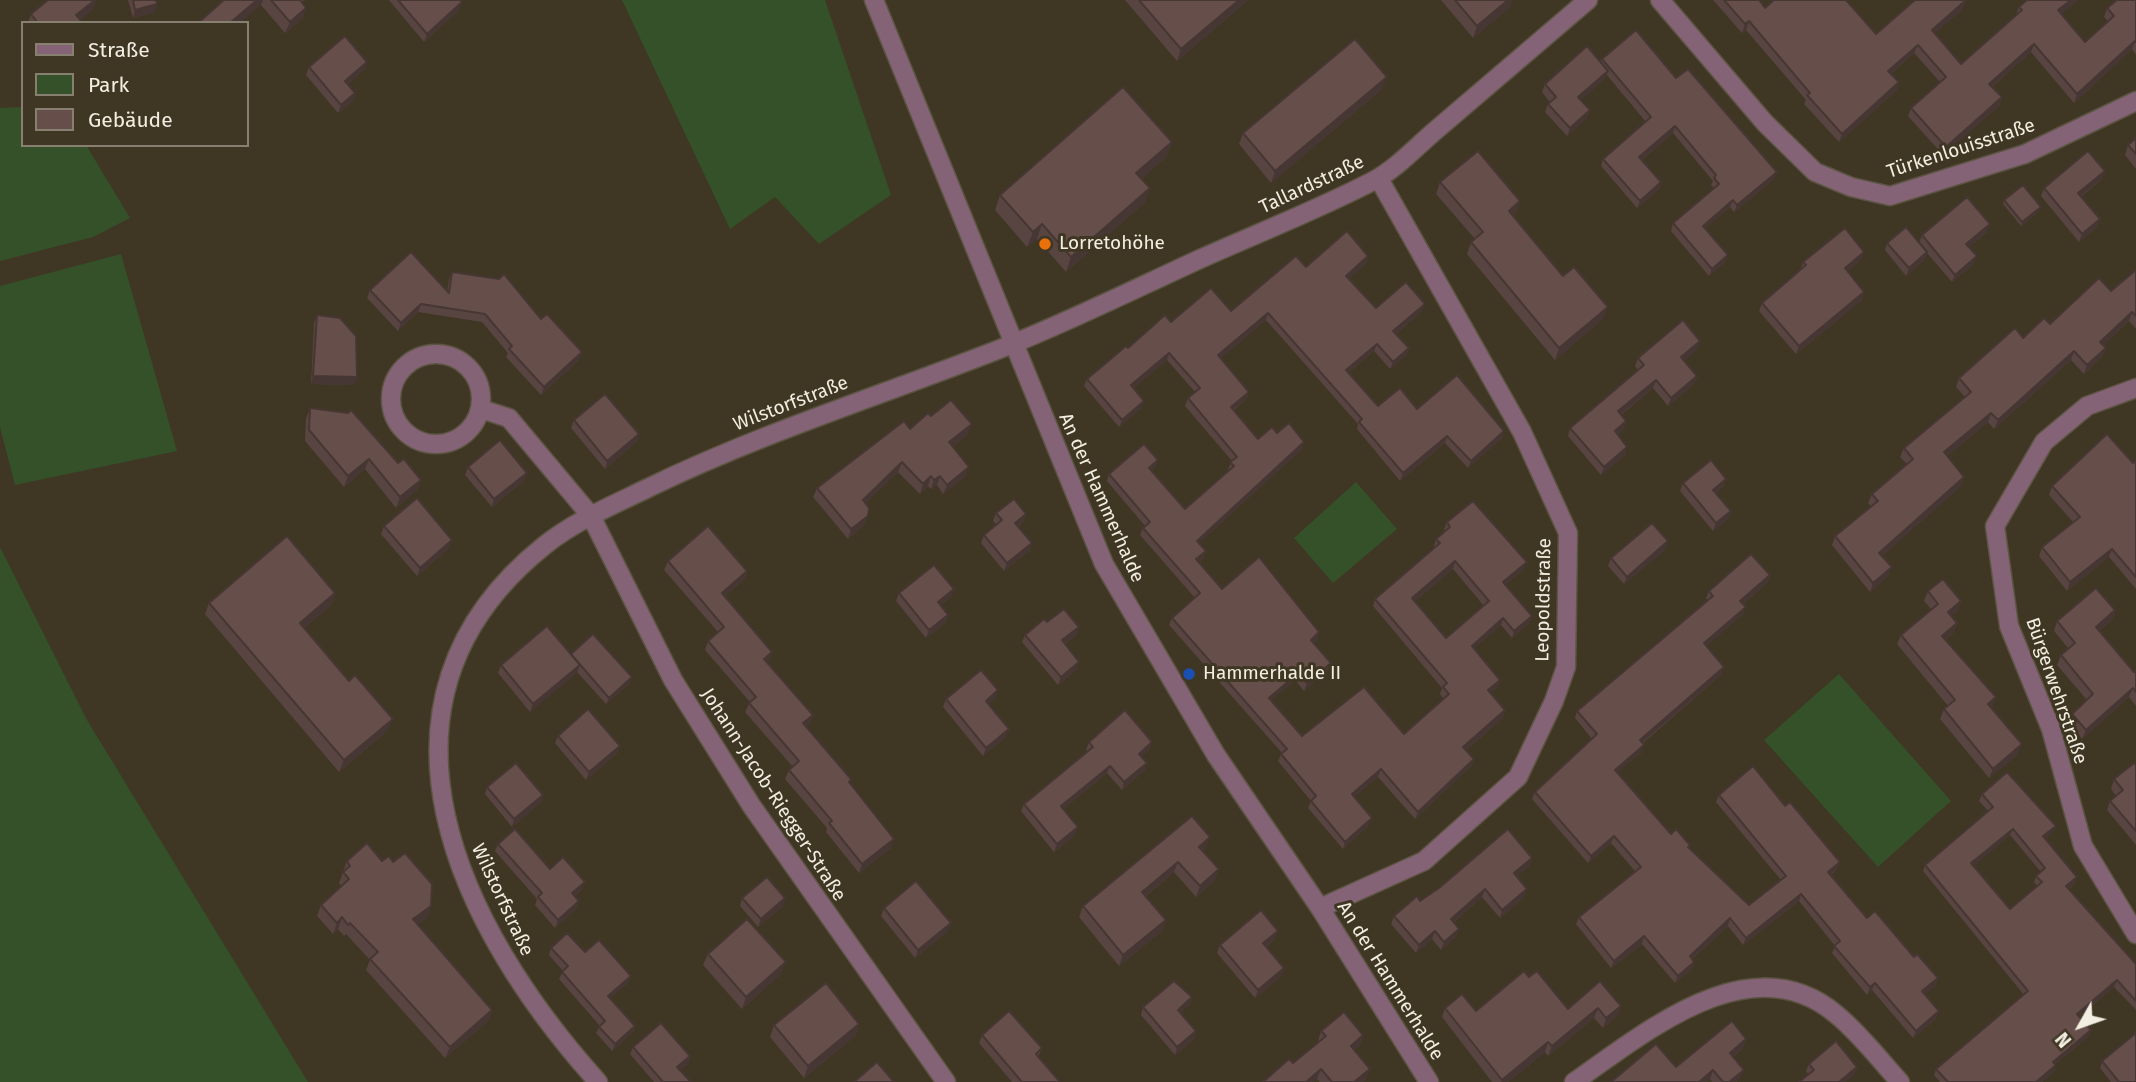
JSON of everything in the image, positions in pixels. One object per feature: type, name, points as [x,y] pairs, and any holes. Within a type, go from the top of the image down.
[{"type":"street","name":"An der Hammerhalde","points":[[874,0],[1104,565],[1216,755],[1320,908],[1429,1082]]},
{"type":"street","name":"Tallardstraße","points":[[1012,344],[1379,178],[1588,0]]},
{"type":"street","name":"Türkenlouisstraße","points":[[1660,0],[1765,123],[1815,172],[1851,187],[1891,196],[2025,153],[2136,101]]},
{"type":"street","name":"Leopoldstraße","points":[[1320,908],[1424,861],[1518,777],[1554,701],[1566,667],[1568,533],[1522,432],[1379,178]]},
{"type":"street","name":"Wilstorfstraße","points":[[598,1082],[538,1011],[497,948],[468,888],[447,830],[437,759],[440,712],[456,663],[474,621],[521,566],[548,542],[591,516],[761,436],[1012,344]]},
{"type":"street","points":[[441,353],[456,358],[468,367],[477,379],[482,392],[481,409],[476,422],[466,434],[446,443],[424,443],[400,426],[390,398],[393,384],[401,370],[412,360],[441,353]]},
{"type":"street","name":"Bürgerwehrstraße","points":[[2136,388],[2087,407],[2044,442],[1995,526],[2009,626],[2051,729],[2083,846],[2136,934]]},
{"type":"street","points":[[481,409],[509,418],[591,516]]},
{"type":"street","name":"Johann-Jacob-Riegger-Straße","points":[[591,516],[673,680],[737,782],[946,1082]]},
{"type":"street","points":[[1574,1082],[1678,1014],[1728,990],[1775,986],[1811,997],[1837,1015],[1900,1082]]},
{"type":"green space","points":[[622,0],[825,0],[891,195],[819,244],[775,197],[730,229]]},
{"type":"green space","points":[[21,107],[21,147],[87,147],[130,218],[93,237],[0,261],[0,108]]},
{"type":"green space","points":[[121,254],[177,451],[15,485],[0,427],[0,286]]},
{"type":"green space","points":[[1356,482],[1397,529],[1333,583],[1294,538]]},
{"type":"green space","points":[[0,547],[87,720],[308,1082],[0,1082]]},
{"type":"green space","points":[[1839,674],[1951,801],[1878,867],[1764,740]]},
{"type":"building","points":[[48,0],[95,0],[76,15],[81,21],[36,21],[31,14]]},
{"type":"building","points":[[133,0],[156,0],[157,4],[135,10]]},
{"type":"building","points":[[224,0],[257,0],[232,21],[200,21]]},
{"type":"building","points":[[271,0],[300,0],[306,8],[290,22]]},
{"type":"building","points":[[398,0],[460,0],[462,2],[427,34]]},
{"type":"building","points":[[1139,0],[1239,0],[1181,49]]},
{"type":"building","points":[[1455,0],[1508,0],[1477,26]]},
{"type":"building","points":[[1724,0],[1759,0],[1765,8],[1774,0],[1846,0],[1876,34],[1915,0],[1966,0],[1932,30],[1961,64],[2022,10],[2019,7],[2027,0],[2071,0],[2058,10],[2085,42],[2114,16],[2107,8],[2117,0],[2136,0],[2136,42],[2077,94],[2034,44],[1989,84],[2002,97],[1946,147],[1911,108],[1946,77],[1918,45],[1888,71],[1899,82],[1842,134],[1807,95],[1810,93],[1749,21],[1745,24]]},
{"type":"building","points":[[1636,30],[1676,78],[1688,69],[1777,172],[1737,205],[1733,200],[1703,226],[1728,255],[1712,269],[1673,223],[1719,184],[1714,178],[1716,175],[1675,126],[1639,157],[1661,182],[1640,201],[1603,159],[1651,117],[1602,59]]},
{"type":"building","points":[[345,36],[367,62],[345,81],[355,93],[341,105],[309,67]]},
{"type":"building","points":[[1355,39],[1387,77],[1275,171],[1243,133]]},
{"type":"building","points":[[1587,46],[1608,71],[1578,97],[1590,110],[1570,128],[1548,104],[1556,97],[1545,84]]},
{"type":"building","points":[[1123,87],[1172,142],[1136,173],[1150,188],[1071,257],[1042,224],[1033,232],[1000,195]]},
{"type":"building","points":[[2136,138],[2136,154],[2128,145]]},
{"type":"building","points":[[1478,151],[1520,201],[1509,211],[1563,276],[1574,267],[1608,307],[1559,348],[1471,242],[1483,232],[1440,182]]},
{"type":"building","points":[[2088,151],[2105,171],[2078,193],[2100,219],[2082,234],[2044,188]]},
{"type":"building","points":[[2023,185],[2041,207],[2022,222],[2004,200]]},
{"type":"building","points":[[1967,197],[1990,224],[1966,244],[1977,256],[1955,275],[1922,235]]},
{"type":"building","points":[[1906,227],[1927,252],[1909,268],[1887,243]]},
{"type":"building","points":[[1845,228],[1864,252],[1845,268],[1864,292],[1799,346],[1762,303],[1806,265],[1803,262]]},
{"type":"building","points":[[1347,231],[1368,256],[1346,276],[1376,308],[1406,282],[1425,304],[1393,331],[1409,348],[1393,362],[1377,344],[1346,370],[1378,406],[1400,388],[1417,409],[1457,375],[1504,431],[1471,461],[1447,436],[1403,473],[1359,422],[1362,419],[1268,313],[1218,355],[1249,392],[1231,407],[1258,439],[1272,427],[1277,433],[1289,423],[1304,442],[1197,541],[1206,551],[1196,559],[1222,589],[1259,557],[1319,632],[1311,640],[1331,663],[1307,683],[1298,673],[1269,698],[1302,736],[1364,687],[1404,734],[1449,694],[1443,687],[1447,683],[1375,599],[1440,543],[1436,539],[1450,527],[1447,522],[1473,501],[1527,562],[1503,582],[1532,616],[1514,631],[1503,618],[1472,646],[1500,680],[1488,690],[1505,710],[1463,747],[1474,759],[1418,812],[1381,769],[1352,794],[1372,818],[1345,842],[1311,801],[1316,796],[1281,754],[1287,749],[1172,618],[1200,593],[1143,528],[1150,522],[1109,474],[1144,444],[1158,460],[1149,468],[1185,509],[1234,466],[1230,462],[1237,457],[1188,398],[1200,388],[1169,353],[1131,385],[1144,401],[1122,420],[1087,379],[1165,315],[1171,322],[1211,288],[1231,311],[1296,256],[1306,267]],"holes":[[[1455,561],[1489,601],[1446,638],[1412,598]]]},
{"type":"building","points":[[411,252],[449,293],[452,272],[499,279],[504,274],[541,319],[547,314],[582,352],[544,387],[509,349],[512,346],[485,314],[421,304],[401,323],[370,290]]},
{"type":"building","points":[[2136,270],[2136,316],[2132,312],[2100,342],[2106,348],[2087,365],[2074,351],[1998,420],[1991,413],[1944,452],[1964,477],[1879,553],[1892,567],[1873,583],[1835,536],[1878,501],[1872,494],[1913,459],[1904,448],[1971,392],[1959,378],[2015,328],[2023,338],[2044,318],[2050,324],[2099,278],[2111,291]]},
{"type":"building","points":[[317,315],[340,318],[356,336],[357,377],[313,376]]},
{"type":"building","points":[[1683,320],[1700,341],[1681,357],[1697,376],[1671,398],[1656,380],[1618,411],[1626,421],[1615,431],[1627,447],[1604,467],[1570,428],[1644,365],[1638,358]]},
{"type":"building","points":[[605,394],[639,434],[607,461],[574,420]]},
{"type":"building","points":[[951,400],[972,424],[949,442],[969,467],[947,485],[940,476],[934,480],[931,476],[923,484],[902,462],[863,500],[869,508],[868,516],[851,529],[817,488],[904,421],[910,429],[928,413],[931,416]]},
{"type":"building","points":[[310,408],[348,413],[351,410],[398,463],[404,459],[421,480],[400,497],[369,459],[348,476],[309,430]]},
{"type":"building","points":[[2107,434],[2133,463],[2136,461],[2136,577],[2112,549],[2070,582],[2042,547],[2080,517],[2052,486]]},
{"type":"building","points":[[500,440],[527,473],[494,499],[468,467]]},
{"type":"building","points":[[1711,460],[1726,479],[1713,490],[1731,511],[1716,523],[1683,483]]},
{"type":"building","points":[[417,498],[452,540],[420,568],[384,526]]},
{"type":"building","points":[[1014,499],[1026,514],[1015,523],[1032,543],[1007,563],[984,535],[1002,520],[996,513]]},
{"type":"building","points":[[1652,523],[1668,541],[1627,577],[1611,558]]},
{"type":"building","points":[[708,526],[747,571],[722,593],[772,652],[764,659],[813,715],[803,723],[851,779],[849,782],[894,839],[862,864],[829,823],[832,821],[789,770],[799,761],[749,703],[756,697],[708,641],[724,627],[668,561]]},
{"type":"building","points":[[287,536],[335,593],[300,623],[349,681],[355,675],[393,719],[344,760],[209,603]]},
{"type":"building","points":[[1751,554],[1770,575],[1740,601],[1746,607],[1704,643],[1724,667],[1640,740],[1644,745],[1615,770],[1671,834],[1676,829],[1690,845],[1688,847],[1749,905],[1786,876],[1719,795],[1753,766],[1785,806],[1790,802],[1840,862],[1828,872],[1867,918],[1875,911],[1914,957],[1917,954],[1938,978],[1922,991],[1939,1011],[1916,1031],[1875,983],[1870,987],[1834,946],[1840,941],[1801,894],[1746,938],[1730,918],[1690,956],[1694,962],[1678,976],[1644,936],[1614,961],[1579,917],[1641,867],[1614,836],[1591,856],[1535,792],[1597,734],[1577,711],[1713,596],[1709,591]]},
{"type":"building","points":[[934,565],[954,589],[938,602],[948,615],[929,630],[899,593]]},
{"type":"building","points":[[1943,579],[1961,601],[1948,612],[1957,623],[1942,636],[1996,697],[1988,704],[2022,744],[1993,769],[1944,709],[1955,700],[1901,635],[1938,604],[1928,591]]},
{"type":"building","points":[[2096,588],[2115,610],[2096,627],[2134,672],[2136,671],[2136,692],[2133,688],[2086,730],[2072,714],[2093,694],[2061,655],[2075,643],[2057,621]]},
{"type":"building","points":[[1064,609],[1079,627],[1062,640],[1079,662],[1061,677],[1025,635],[1044,619],[1047,622]]},
{"type":"building","points":[[547,626],[580,665],[533,704],[501,665]]},
{"type":"building","points":[[593,634],[632,677],[609,698],[571,654]]},
{"type":"building","points":[[981,670],[998,690],[986,701],[1009,729],[986,748],[946,699]]},
{"type":"building","points":[[588,709],[620,746],[589,772],[558,736]]},
{"type":"building","points":[[1125,710],[1152,742],[1139,754],[1147,763],[1124,782],[1110,766],[1061,806],[1078,827],[1057,844],[1024,804],[1093,747],[1089,742]]},
{"type":"building","points":[[516,763],[543,795],[514,819],[487,787]]},
{"type":"building","points":[[2134,763],[2136,831],[2110,801],[2123,790],[2114,779]]},
{"type":"building","points":[[2007,772],[2056,826],[2043,836],[2077,877],[2066,886],[2136,964],[2136,1001],[2117,980],[2077,1014],[2091,1030],[2053,1062],[2056,1065],[2036,1082],[1948,1082],[1936,1069],[2028,991],[1925,865],[1993,807],[1982,794]],"holes":[[[2013,829],[2045,868],[2036,876],[2042,882],[2010,909],[1971,863]]]},
{"type":"building","points":[[1192,816],[1210,837],[1199,847],[1219,869],[1200,886],[1178,862],[1142,892],[1166,920],[1123,955],[1083,906]]},
{"type":"building","points":[[515,829],[550,869],[563,857],[585,882],[572,893],[579,901],[558,920],[538,897],[542,893],[498,844]]},
{"type":"building","points":[[1508,829],[1532,858],[1514,873],[1527,889],[1502,910],[1485,889],[1451,919],[1459,929],[1444,942],[1435,931],[1419,945],[1394,916],[1417,896],[1420,901],[1439,888]]},
{"type":"building","points":[[367,843],[382,861],[389,856],[393,862],[405,853],[432,884],[431,906],[413,919],[492,1010],[450,1047],[370,959],[378,952],[350,923],[348,925],[342,917],[337,923],[321,905],[349,879],[343,872],[350,866],[347,861]]},
{"type":"building","points":[[767,877],[785,898],[761,919],[742,898]]},
{"type":"building","points":[[916,881],[951,923],[918,950],[884,908]]},
{"type":"building","points":[[1261,910],[1278,931],[1263,943],[1284,968],[1258,990],[1220,945]]},
{"type":"building","points":[[747,919],[786,962],[746,997],[708,954]]},
{"type":"building","points":[[567,933],[585,952],[599,940],[631,976],[608,996],[635,1026],[615,1044],[599,1027],[605,1021],[562,972],[568,966],[551,948]]},
{"type":"building","points":[[1524,971],[1529,977],[1537,971],[1568,1009],[1600,981],[1621,1006],[1606,1018],[1598,1008],[1552,1046],[1548,1042],[1502,1080],[1445,1008],[1462,994],[1476,1011]]},
{"type":"building","points":[[1174,981],[1192,997],[1178,1010],[1196,1031],[1177,1047],[1143,1007]]},
{"type":"building","points":[[826,983],[859,1024],[808,1066],[774,1025]]},
{"type":"building","points":[[1009,1011],[1042,1048],[1036,1054],[1060,1082],[1022,1082],[982,1035]]},
{"type":"building","points":[[1344,1012],[1363,1035],[1351,1046],[1370,1069],[1354,1082],[1332,1082],[1321,1069],[1306,1082],[1263,1082],[1289,1059],[1293,1063],[1326,1036],[1321,1031]]},
{"type":"building","points":[[1732,1021],[1746,1039],[1730,1053],[1744,1070],[1729,1082],[1723,1082],[1713,1070],[1699,1082],[1611,1082],[1656,1044],[1676,1067]]},
{"type":"building","points":[[661,1023],[690,1056],[677,1067],[691,1082],[663,1082],[633,1047]]},
{"type":"building","points":[[2136,1033],[2136,1082],[2119,1082],[2102,1061]]},
{"type":"building","points":[[1836,1041],[1857,1067],[1839,1082],[1799,1082],[1814,1070],[1809,1064]]},
{"type":"building","points":[[877,1062],[894,1082],[854,1082]]},
{"type":"place","name":"Lorretohöhe","points":[[1045,244]]},
{"type":"place","name":"Hammerhalde II","points":[[1189,674]]}]
